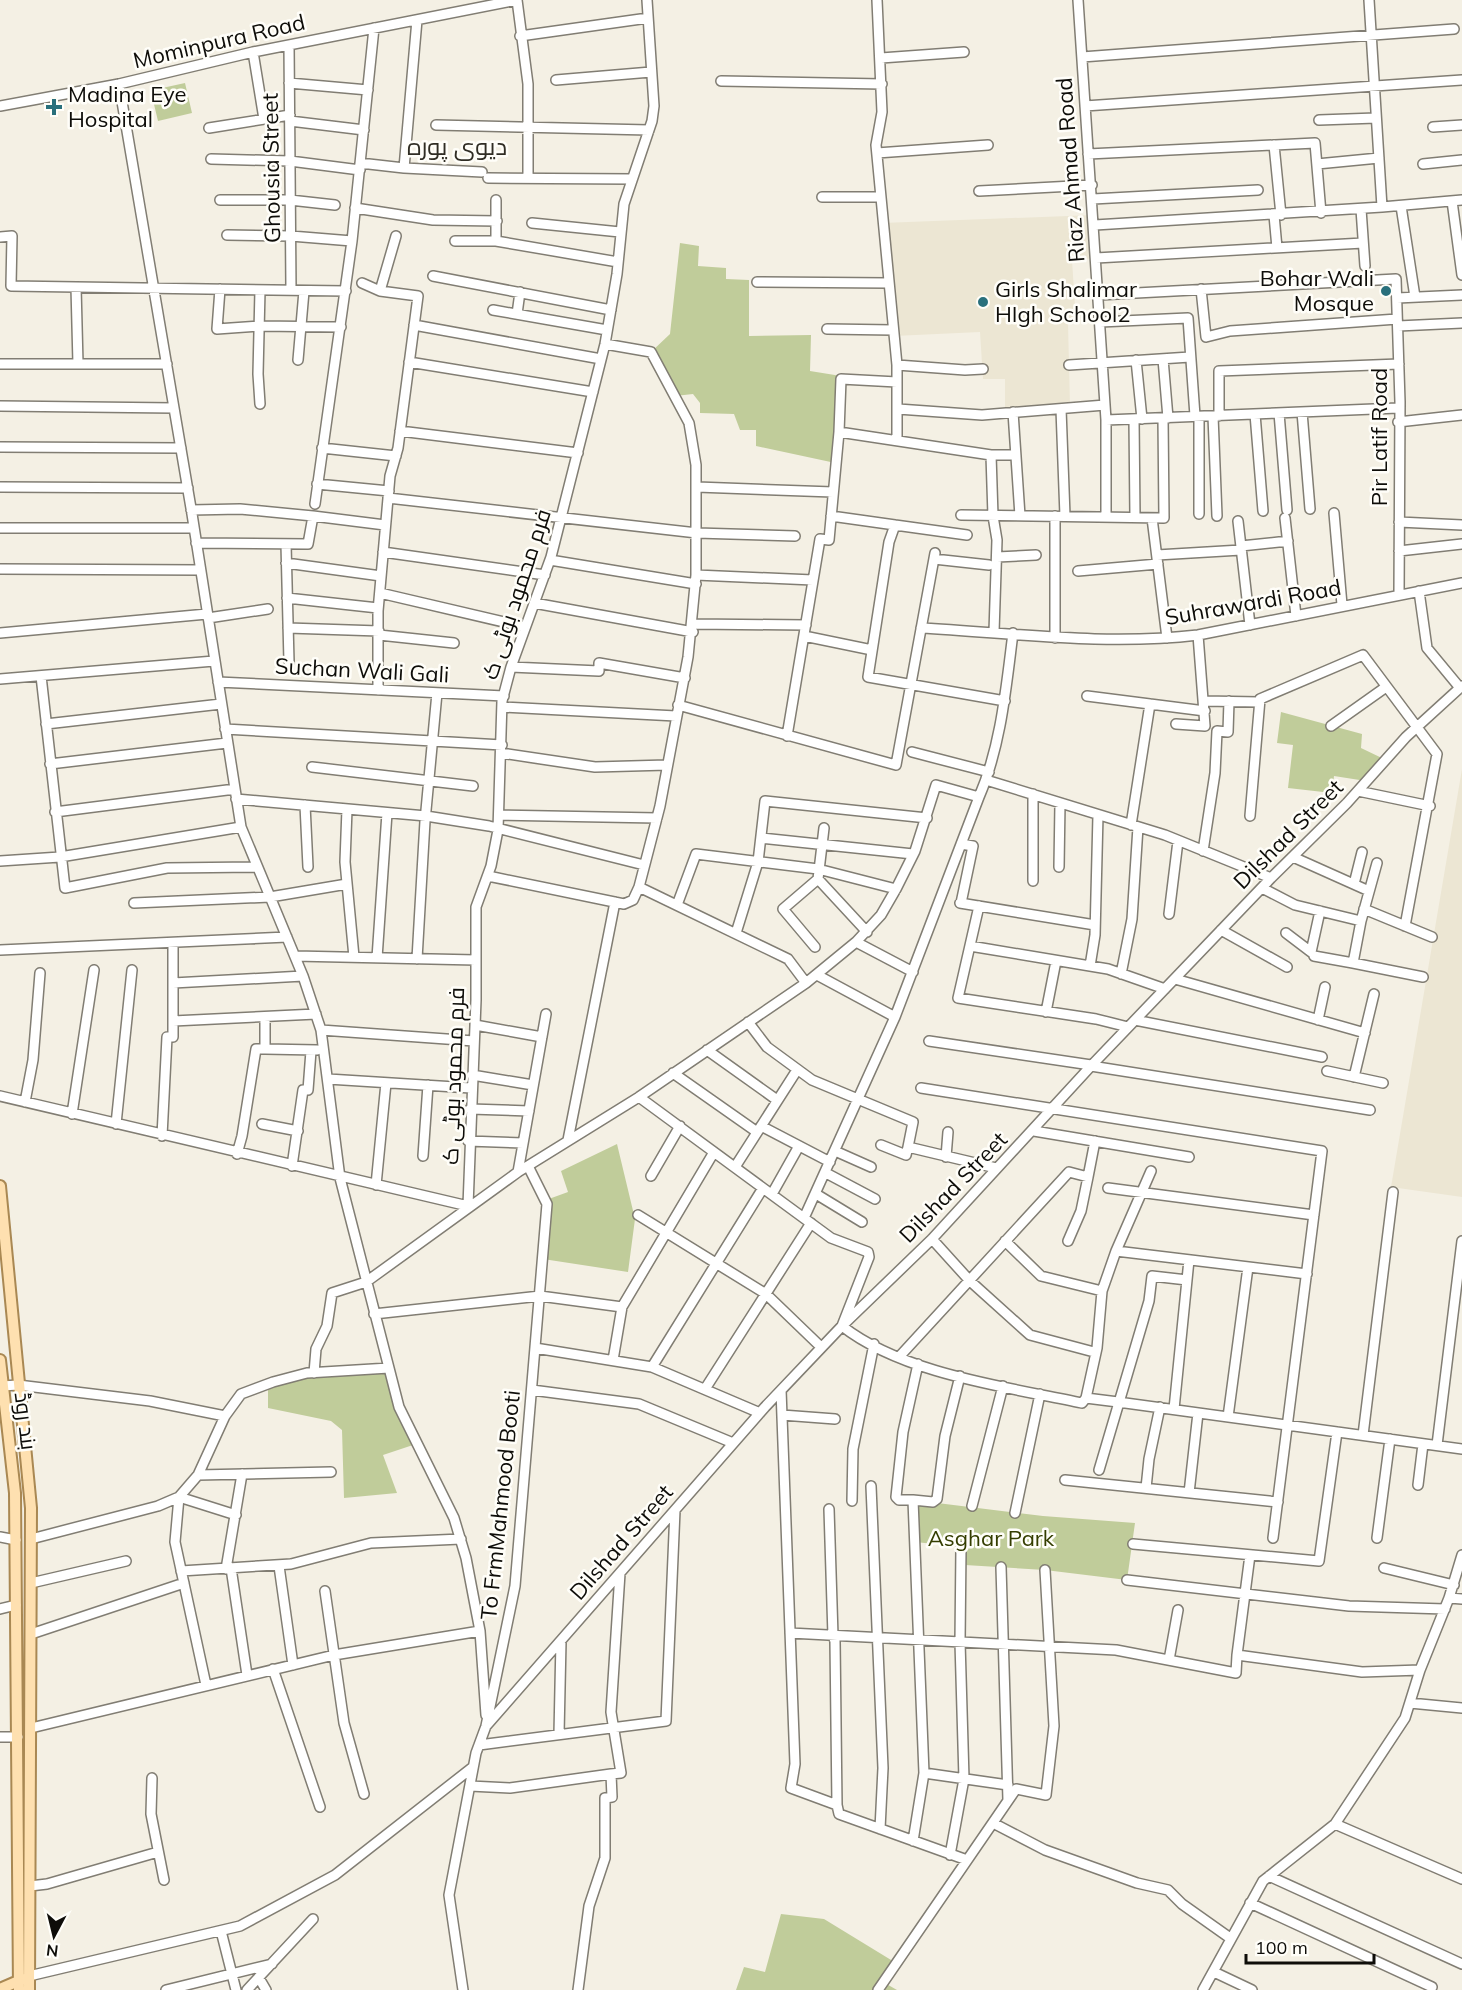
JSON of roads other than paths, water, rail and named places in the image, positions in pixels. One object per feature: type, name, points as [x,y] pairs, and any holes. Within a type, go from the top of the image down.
[{"type":"main road","name":"بند روڈ","points":[[0,1186],[30,1496],[30,1886],[22,1982]]},
{"type":"main road","name":"بند روڈ","points":[[0,1360],[14,1477],[22,1982],[28,1990]]},
{"type":"main road","points":[[0,1989],[22,1982]]},
{"type":"street","name":"Mominpura Road","points":[[0,106],[119,84],[253,52],[517,0]]},
{"type":"street","points":[[517,0],[528,84],[528,178]]},
{"type":"street","name":"فرم محمود بوٹی ک","points":[[468,1206],[468,1141],[475,1024],[476,907],[488,876],[498,830],[502,707],[511,667],[550,560],[578,453],[608,330],[624,204],[649,130],[654,106],[647,0]]},
{"type":"street","points":[[877,0],[882,84],[882,112],[877,153],[897,364],[897,440]]},
{"type":"street","name":"Riaz Ahmad Road","points":[[1078,0],[1103,362],[1106,420],[1106,517]]},
{"type":"street","points":[[1369,0],[1382,207]]},
{"type":"street","points":[[520,36],[648,18]]},
{"type":"street","points":[[404,168],[417,20]]},
{"type":"street","points":[[315,504],[346,291],[374,28]]},
{"type":"street","points":[[1082,57],[1454,29]]},
{"type":"street","name":"Ghousia Street","points":[[289,45],[291,290]]},
{"type":"street","points":[[253,52],[264,119]]},
{"type":"street","points":[[881,58],[964,52]]},
{"type":"street","points":[[556,80],[651,72]]},
{"type":"street","points":[[1084,106],[1462,80]]},
{"type":"street","points":[[721,81],[882,84]]},
{"type":"street","points":[[289,83],[368,90]]},
{"type":"street","points":[[119,84],[188,488],[241,827],[255,867],[303,976],[321,1030],[326,1050],[340,1178],[399,1407],[437,1480],[461,1539],[480,1631],[486,1726]]},
{"type":"street","points":[[209,128],[264,119],[290,118],[363,130]]},
{"type":"street","points":[[1319,120],[1376,118]]},
{"type":"street","points":[[436,125],[649,130]]},
{"type":"street","points":[[1433,127],[1462,125]]},
{"type":"street","points":[[1088,153],[1315,143],[1321,213]]},
{"type":"street","points":[[877,153],[988,145]]},
{"type":"street","points":[[1274,145],[1278,215],[1277,248]]},
{"type":"street","points":[[211,159],[290,161],[528,178],[632,179]]},
{"type":"street","points":[[1317,164],[1379,159]]},
{"type":"street","points":[[1422,164],[1462,160]]},
{"type":"street","points":[[979,190],[1092,185]]},
{"type":"street","points":[[1093,199],[1258,190]]},
{"type":"street","points":[[822,196],[880,197]]},
{"type":"street","points":[[220,200],[290,200],[335,205]]},
{"type":"street","points":[[496,200],[496,241]]},
{"type":"street","points":[[1095,225],[1321,213],[1462,200]]},
{"type":"street","points":[[1452,201],[1462,275]]},
{"type":"street","points":[[1401,206],[1415,297]]},
{"type":"street","points":[[356,208],[433,220],[497,221]]},
{"type":"street","points":[[1361,208],[1365,266]]},
{"type":"street","points":[[532,223],[620,232]]},
{"type":"street","points":[[226,236],[291,236],[352,241]]},
{"type":"street","points":[[380,291],[396,236]]},
{"type":"street","points":[[0,237],[12,237],[11,286],[346,291]]},
{"type":"street","points":[[455,241],[496,241],[618,262]]},
{"type":"street","points":[[1096,258],[1363,243]]},
{"type":"street","points":[[433,276],[611,310]]},
{"type":"street","name":"Pir Latif Road","points":[[1201,289],[1396,279],[1399,364],[1399,595]]},
{"type":"street","points":[[757,282],[888,283]]},
{"type":"street","points":[[362,283],[380,291],[418,296],[400,431],[388,494],[378,608],[378,690]]},
{"type":"street","points":[[76,287],[78,364]]},
{"type":"street","points":[[220,289],[217,329],[301,325],[341,327]]},
{"type":"street","points":[[1099,295],[1201,289],[1206,337],[1230,331],[1398,322],[1462,323]]},
{"type":"street","points":[[260,290],[260,404]]},
{"type":"street","points":[[298,360],[304,291]]},
{"type":"street","points":[[516,314],[520,292]]},
{"type":"street","points":[[1397,298],[1462,295]]},
{"type":"street","points":[[494,310],[608,330]]},
{"type":"street","points":[[1100,322],[1188,318],[1197,416],[1199,514]]},
{"type":"street","points":[[414,325],[601,359]]},
{"type":"street","points":[[827,329],[893,330]]},
{"type":"street","points":[[488,876],[624,904],[633,900],[639,887],[657,818],[693,628],[697,487],[689,423],[651,352],[605,344]]},
{"type":"street","points":[[1069,365],[1190,357]]},
{"type":"street","points":[[961,515],[1164,518],[1166,418],[1163,358]]},
{"type":"street","points":[[1135,517],[1138,419],[1136,360]]},
{"type":"street","points":[[409,362],[593,392]]},
{"type":"street","points":[[0,364],[167,364]]},
{"type":"street","points":[[897,364],[965,370],[983,369]]},
{"type":"street","points":[[1217,516],[1216,416],[1219,371],[1399,364]]},
{"type":"street","points":[[787,736],[820,539],[829,540],[839,432],[841,379],[897,382]]},
{"type":"street","points":[[898,409],[982,415],[1105,405]]},
{"type":"street","points":[[0,406],[174,408]]},
{"type":"street","points":[[1106,420],[1398,408]]},
{"type":"street","points":[[1055,638],[1060,516],[1061,409]]},
{"type":"street","points":[[1013,412],[1020,516]]},
{"type":"street","points":[[1302,412],[1310,509]]},
{"type":"street","points":[[1279,413],[1296,616]]},
{"type":"street","points":[[1255,414],[1263,511]]},
{"type":"street","points":[[1398,422],[1462,416]]},
{"type":"street","points":[[400,431],[578,453]]},
{"type":"street","points":[[839,432],[991,455],[1016,455]]},
{"type":"street","points":[[0,447],[181,448]]},
{"type":"street","points":[[322,448],[396,456]]},
{"type":"street","points":[[991,455],[997,557],[994,632]]},
{"type":"street","points":[[317,484],[697,533],[795,536]]},
{"type":"street","points":[[0,487],[188,488]]},
{"type":"street","points":[[697,487],[833,492]]},
{"type":"street","points":[[191,510],[240,509],[386,525]]},
{"type":"street","points":[[1334,513],[1342,605]]},
{"type":"street","points":[[196,543],[308,544],[313,516]]},
{"type":"street","points":[[831,516],[967,535]]},
{"type":"street","points":[[1152,518],[1167,638]]},
{"type":"street","points":[[1238,521],[1250,625]]},
{"type":"street","points":[[1399,522],[1462,525]]},
{"type":"street","points":[[895,525],[889,542],[868,677],[1005,701]]},
{"type":"street","points":[[0,528],[194,528]]},
{"type":"street","points":[[1078,571],[1288,541]]},
{"type":"street","points":[[286,544],[289,662]]},
{"type":"street","points":[[1399,551],[1462,544]]},
{"type":"street","points":[[383,552],[545,575]]},
{"type":"street","points":[[997,557],[1036,555]]},
{"type":"street","points":[[678,705],[896,765],[934,556],[989,566]]},
{"type":"street","points":[[550,560],[696,580],[813,580]]},
{"type":"street","points":[[286,563],[381,576]]},
{"type":"street","points":[[0,569],[200,570]]},
{"type":"street","name":"Suhrawardi Road","points":[[921,628],[1013,633],[1094,641],[1167,638],[1198,635],[1462,583]]},
{"type":"street","points":[[1419,591],[1427,648],[1461,687]]},
{"type":"street","points":[[380,593],[525,627]]},
{"type":"street","points":[[287,598],[378,608]]},
{"type":"street","points":[[534,603],[693,628],[806,625]]},
{"type":"street","points":[[0,633],[268,609]]},
{"type":"street","points":[[288,628],[379,633],[454,643]]},
{"type":"street","points":[[705,1389],[766,1294],[808,1221],[816,1194],[895,1017],[987,776],[1005,701],[1013,633]]},
{"type":"street","points":[[1176,724],[1205,726],[1198,635]]},
{"type":"street","points":[[804,636],[872,650]]},
{"type":"street","points":[[1250,816],[1260,699],[1364,655],[1437,754],[1430,806],[1405,926]]},
{"type":"street","points":[[0,679],[214,661]]},
{"type":"street","points":[[511,667],[599,671],[599,663],[684,678]]},
{"type":"street","points":[[41,676],[65,888],[167,868],[255,867]]},
{"type":"street","name":"Suchan Wali Gali","points":[[218,682],[504,696]]},
{"type":"street","points":[[1331,726],[1386,687]]},
{"type":"street","name":"Dilshad Street","points":[[486,1726],[733,1443],[821,1347],[932,1239],[996,1168],[1034,1131],[1091,1066],[1221,930],[1358,791],[1416,728],[1461,687]]},
{"type":"street","points":[[417,959],[437,693]]},
{"type":"street","points":[[1087,696],[1150,704],[1204,706],[1228,701],[1259,702]]},
{"type":"street","points":[[1203,851],[1215,773],[1217,731],[1228,732],[1228,701]]},
{"type":"street","points":[[46,724],[221,704]]},
{"type":"street","points":[[1121,974],[1132,919],[1135,826],[1150,704]]},
{"type":"street","points":[[502,707],[676,716]]},
{"type":"street","points":[[225,729],[433,741],[502,749],[595,767],[667,765]]},
{"type":"street","points":[[50,764],[227,743]]},
{"type":"street","points":[[912,752],[1178,841],[1271,878]]},
{"type":"street","points":[[312,767],[473,786]]},
{"type":"street","points":[[314,1373],[316,1350],[327,1326],[333,1293],[366,1282],[468,1206],[639,1096],[817,975],[867,932],[881,915],[913,854],[927,818],[936,785],[979,797]]},
{"type":"street","points":[[1358,791],[1430,806]]},
{"type":"street","points":[[55,812],[235,794],[305,805],[426,816],[489,826],[645,865]]},
{"type":"street","points":[[1033,794],[1033,881]]},
{"type":"street","points":[[736,933],[758,862],[765,801],[927,818]]},
{"type":"street","points":[[1059,867],[1060,803]]},
{"type":"street","points":[[305,805],[308,867]]},
{"type":"street","points":[[347,809],[348,884],[354,957]]},
{"type":"street","points":[[377,958],[387,813]]},
{"type":"street","points":[[500,814],[657,818]]},
{"type":"street","points":[[1090,966],[1095,925],[1098,815]]},
{"type":"street","points":[[0,861],[60,857],[241,827]]},
{"type":"street","points":[[815,947],[783,909],[818,874],[824,828]]},
{"type":"street","points":[[761,838],[913,854]]},
{"type":"street","points":[[1169,914],[1178,841]]},
{"type":"street","points":[[961,844],[973,846],[961,903],[1095,925]]},
{"type":"street","points":[[1354,884],[1362,852]]},
{"type":"street","points":[[677,905],[696,854],[758,862],[896,889]]},
{"type":"street","points":[[1293,857],[1369,891]]},
{"type":"street","points":[[1353,963],[1361,921],[1377,863]]},
{"type":"street","points":[[818,874],[867,932]]},
{"type":"street","points":[[134,903],[270,897],[348,884]]},
{"type":"street","points":[[639,887],[788,959],[806,983]]},
{"type":"street","points":[[1262,888],[1295,905],[1361,921]]},
{"type":"street","points":[[568,1140],[615,902]]},
{"type":"street","points":[[979,906],[958,998],[1132,1024],[1322,1057]]},
{"type":"street","points":[[1364,909],[1432,937]]},
{"type":"street","points":[[1286,933],[1311,952],[1320,911]]},
{"type":"street","points":[[1221,930],[1287,968]]},
{"type":"street","points":[[0,950],[287,938]]},
{"type":"street","points":[[856,942],[913,972]]},
{"type":"street","points":[[162,1136],[167,1037],[173,1037],[173,943]]},
{"type":"street","points":[[970,946],[1090,966],[1165,989]]},
{"type":"street","points":[[295,956],[476,960]]},
{"type":"street","points":[[1314,956],[1423,977]]},
{"type":"street","points":[[1046,1012],[1056,960]]},
{"type":"street","points":[[72,1114],[94,970]]},
{"type":"street","points":[[116,1125],[132,970]]},
{"type":"street","points":[[25,1102],[33,1060],[40,973]]},
{"type":"street","points":[[817,975],[895,1017]]},
{"type":"street","points":[[173,984],[303,976]]},
{"type":"street","points":[[1175,979],[1365,1033]]},
{"type":"street","points":[[1318,1020],[1325,987]]},
{"type":"street","points":[[1354,1077],[1374,993]]},
{"type":"street","points":[[173,1021],[316,1014]]},
{"type":"street","points":[[518,1172],[546,1014]]},
{"type":"street","points":[[265,1017],[265,1049]]},
{"type":"street","points":[[748,1022],[767,1047],[812,1080],[859,1102],[913,1122],[906,1155],[881,1145]]},
{"type":"street","points":[[475,1024],[542,1037]]},
{"type":"street","points":[[321,1030],[474,1041]]},
{"type":"street","points":[[929,1041],[1370,1110]]},
{"type":"street","points":[[237,1154],[256,1049],[326,1050]]},
{"type":"street","points":[[707,1050],[777,1100]]},
{"type":"street","points":[[292,1166],[303,1090],[308,1090],[311,1051]]},
{"type":"street","points":[[735,1167],[797,1070]]},
{"type":"street","points":[[1327,1071],[1383,1083]]},
{"type":"street","points":[[673,1073],[759,1129],[830,1162]]},
{"type":"street","points":[[472,1075],[533,1085]]},
{"type":"street","points":[[328,1079],[471,1088]]},
{"type":"street","points":[[376,1185],[386,1083]]},
{"type":"street","points":[[423,1156],[428,1085]]},
{"type":"street","points":[[921,1088],[1319,1149],[1323,1154],[1273,1538]]},
{"type":"street","points":[[0,1096],[237,1154],[468,1206]]},
{"type":"street","points":[[639,1096],[831,1238],[869,1254],[842,1326],[899,1357],[918,1364],[960,1376],[1082,1403],[1086,1398],[1094,1352],[1097,1348],[1102,1291],[1116,1251],[1151,1170]]},
{"type":"street","points":[[470,1109],[529,1111]]},
{"type":"street","points":[[262,1124],[298,1131]]},
{"type":"street","points":[[651,1176],[680,1126]]},
{"type":"street","points":[[1034,1131],[1189,1157]]},
{"type":"street","points":[[946,1157],[948,1132]]},
{"type":"street","points":[[468,1141],[523,1143]]},
{"type":"street","points":[[1068,1241],[1081,1211],[1095,1141]]},
{"type":"street","points":[[771,1194],[799,1146]]},
{"type":"street","points":[[908,1147],[996,1168]]},
{"type":"street","points":[[835,1151],[871,1167]]},
{"type":"street","points":[[613,1360],[622,1307],[714,1152]]},
{"type":"street","name":"To FrmMahmood Booti","points":[[463,1990],[449,1895],[473,1767],[486,1726],[515,1586],[548,1204],[528,1166]]},
{"type":"street","points":[[899,1357],[1069,1172],[1088,1177]]},
{"type":"street","points":[[826,1173],[875,1199]]},
{"type":"street","points":[[652,1366],[763,1188]]},
{"type":"street","points":[[1108,1188],[1314,1215]]},
{"type":"street","points":[[1363,1435],[1393,1192]]},
{"type":"street","points":[[816,1194],[862,1222]]},
{"type":"street","points":[[638,1215],[766,1294],[821,1347]]},
{"type":"street","points":[[932,1239],[970,1281],[1035,1338],[1094,1352]]},
{"type":"street","points":[[1005,1241],[1041,1276],[1102,1291]]},
{"type":"street","points":[[1437,1445],[1462,1241]]},
{"type":"street","points":[[1116,1251],[1306,1274]]},
{"type":"street","points":[[1174,1409],[1190,1260]]},
{"type":"street","points":[[1228,1417],[1248,1267]]},
{"type":"street","points":[[1099,1470],[1149,1301],[1152,1276],[1187,1280]]},
{"type":"street","points":[[374,1314],[540,1296],[622,1307]]},
{"type":"street","points":[[852,1501],[853,1449],[874,1344]]},
{"type":"street","points":[[535,1348],[652,1366],[760,1413]]},
{"type":"street","points":[[918,1364],[903,1432],[896,1497],[899,1500],[933,1502],[937,1499],[945,1436],[960,1376]]},
{"type":"street","points":[[31,1539],[137,1512],[179,1497],[198,1474],[225,1416],[241,1394],[273,1382],[314,1373],[389,1368]]},
{"type":"street","points":[[2,1386],[18,1385],[150,1401],[225,1416]]},
{"type":"street","points":[[972,1506],[1003,1386]]},
{"type":"street","points":[[532,1390],[639,1404],[733,1443]]},
{"type":"street","points":[[781,1390],[795,1764],[791,1788],[837,1805]]},
{"type":"street","points":[[1015,1513],[1040,1394]]},
{"type":"street","points":[[1086,1398],[1462,1449]]},
{"type":"street","points":[[1146,1488],[1149,1459],[1160,1407]]},
{"type":"street","points":[[1189,1493],[1198,1413]]},
{"type":"street","points":[[782,1415],[836,1419]]},
{"type":"street","points":[[1133,1544],[1319,1561],[1337,1432]]},
{"type":"street","points":[[1377,1538],[1390,1439]]},
{"type":"street","points":[[1419,1485],[1423,1444]]},
{"type":"street","points":[[198,1474],[332,1472]]},
{"type":"street","points":[[242,1474],[228,1568],[247,1675]]},
{"type":"street","points":[[1065,1480],[1278,1502]]},
{"type":"street","points":[[871,1486],[883,1768],[880,1829]]},
{"type":"street","points":[[179,1497],[236,1515]]},
{"type":"street","points":[[179,1497],[176,1542],[206,1685]]},
{"type":"street","points":[[913,1500],[924,1773],[913,1841]]},
{"type":"street","points":[[829,1509],[833,1636],[836,1641],[837,1805],[839,1814],[967,1860]]},
{"type":"street","points":[[479,1744],[666,1721],[675,1510]]},
{"type":"street","points":[[0,1537],[16,1540]]},
{"type":"street","points":[[181,1571],[279,1566],[370,1543],[461,1539]]},
{"type":"street","points":[[950,1854],[964,1779],[960,1642],[961,1546]]},
{"type":"street","points":[[790,1634],[1116,1650],[1236,1673],[1250,1555]]},
{"type":"street","points":[[1203,1990],[1263,1881],[1335,1824],[1405,1718],[1420,1670],[1454,1585],[1462,1555]]},
{"type":"street","points":[[31,1583],[126,1561]]},
{"type":"street","points":[[279,1566],[293,1665]]},
{"type":"street","points":[[1001,1567],[1008,1800]]},
{"type":"street","points":[[1384,1568],[1454,1585]]},
{"type":"street","points":[[878,1990],[1016,1789],[1046,1795],[1054,1726],[1046,1570]]},
{"type":"street","points":[[470,1786],[510,1788],[621,1773],[611,1712],[620,1573]]},
{"type":"street","points":[[1126,1580],[1349,1605],[1445,1609]]},
{"type":"street","points":[[31,1634],[184,1583]]},
{"type":"street","points":[[325,1592],[344,1723],[364,1794]]},
{"type":"street","points":[[1449,1598],[1462,1599]]},
{"type":"street","points":[[0,1609],[16,1605]]},
{"type":"street","points":[[1169,1660],[1179,1610]]},
{"type":"street","points":[[31,1728],[334,1655],[480,1631]]},
{"type":"street","points":[[559,1734],[561,1641]]},
{"type":"street","points":[[1237,1655],[1362,1672],[1420,1670]]},
{"type":"street","points":[[273,1669],[320,1807]]},
{"type":"street","points":[[1410,1703],[1462,1708]]},
{"type":"street","points":[[0,1737],[18,1737]]},
{"type":"street","points":[[22,1982],[240,1926],[335,1875],[473,1767]]},
{"type":"street","points":[[924,1773],[1008,1785]]},
{"type":"street","points":[[578,1990],[589,1906],[604,1858],[605,1798],[612,1797],[611,1774]]},
{"type":"street","points":[[152,1778],[151,1814],[164,1880]]},
{"type":"street","points":[[993,1823],[1045,1850],[1137,1883],[1168,1890],[1182,1904],[1230,1938]]},
{"type":"street","points":[[1335,1824],[1462,1879]]},
{"type":"street","points":[[30,1886],[47,1884],[158,1852]]},
{"type":"street","points":[[1269,1876],[1462,1964]]},
{"type":"street","points":[[1251,1903],[1432,1987]]},
{"type":"street","points":[[247,1990],[313,1918]]},
{"type":"street","points":[[221,1931],[236,1990]]},
{"type":"street","points":[[166,1990],[272,1964]]},
{"type":"street","points":[[1214,1972],[1252,1990]]},
{"type":"street","points":[[259,1978],[266,1990]]},
{"type":"place","name":"Madina Eye Hospital","points":[[54,107]]},
{"type":"place","name":"Bohar Wali Mosque","points":[[1386,291]]},
{"type":"place","name":"Girls Shalimar HIgh School2","points":[[983,302]]},
{"type":"district","name":"دیوی پورہ","points":[[457,147]]},
{"type":"park label","name":"Asghar Park","points":[[991,1538]]}]
